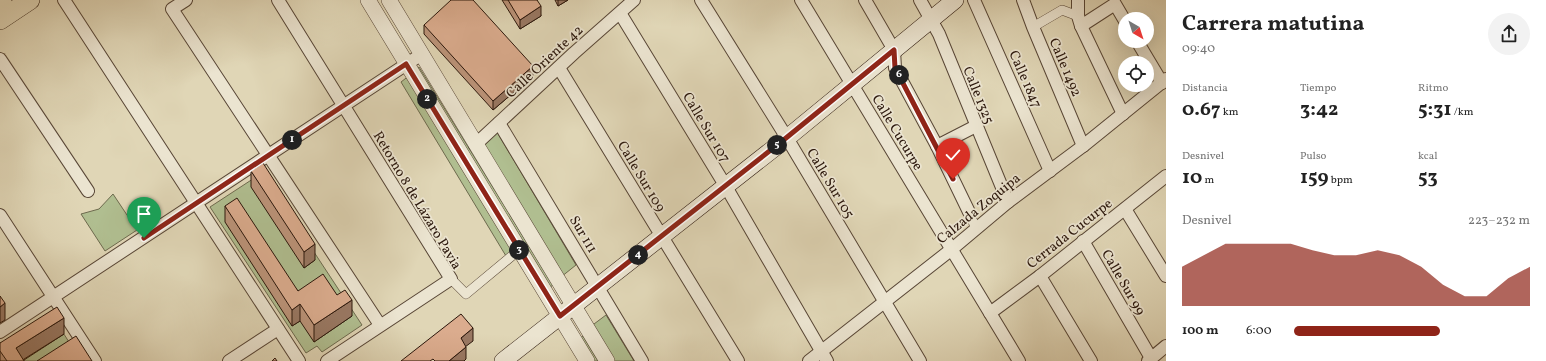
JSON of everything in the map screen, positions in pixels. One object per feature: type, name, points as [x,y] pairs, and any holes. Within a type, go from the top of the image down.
[{"type":"main road","points":[[0,20],[30,0]]},
{"type":"main road","points":[[503,361],[786,138],[955,0]]},
{"type":"street","points":[[64,0],[299,361]]},
{"type":"street","points":[[186,0],[172,9],[380,325]]},
{"type":"street","name":"Retorno 8 de Lázaro Pavia","points":[[278,0],[451,279],[327,361]]},
{"type":"street","points":[[368,0],[587,361]]},
{"type":"street","points":[[389,0],[475,145],[607,361]]},
{"type":"street","name":"Calle Oriente 42","points":[[475,145],[634,0]]},
{"type":"street","name":"Calle Sur 105","points":[[701,0],[920,361]]},
{"type":"street","name":"Calle Cucurpe","points":[[801,0],[1019,361]]},
{"type":"street","points":[[865,0],[894,50],[895,68],[937,146],[976,229]]},
{"type":"street","name":"Calle 1325","points":[[920,0],[939,34],[1008,202]]},
{"type":"street","name":"Calle 1847","points":[[974,0],[1050,171]]},
{"type":"street","name":"Calle 1492","points":[[1023,0],[1084,146]]},
{"type":"street","points":[[1078,0],[1079,21],[1123,114]]},
{"type":"street","points":[[1079,21],[1116,2],[1120,12]]},
{"type":"street","points":[[1033,27],[1062,10],[1079,21]]},
{"type":"street","name":"Calle Sur 107","points":[[620,13],[725,186],[824,356]]},
{"type":"street","points":[[1142,48],[1164,81]]},
{"type":"street","points":[[0,332],[422,54]]},
{"type":"street","points":[[0,59],[88,191]]},
{"type":"street","name":"Calle Sur 109","points":[[559,68],[738,361]]},
{"type":"street","name":"Calzada Zoquipa","points":[[809,361],[824,356],[885,302],[1008,202],[1084,146],[1164,81]]},
{"type":"street","name":"Sur 111","points":[[499,123],[642,361]]},
{"type":"street","points":[[937,146],[976,126]]},
{"type":"street","name":"Cerrada Cucurpe","points":[[990,313],[1040,276],[1166,176]]},
{"type":"street","points":[[1125,208],[1166,276]]},
{"type":"street","points":[[0,215],[95,361]]},
{"type":"street","name":"Calle Sur 99","points":[[1083,241],[1149,360]]},
{"type":"street","points":[[451,279],[466,294],[519,250]]},
{"type":"street","points":[[1040,276],[1091,361]]},
{"type":"street","points":[[229,361],[278,329]]},
{"type":"street","points":[[1149,360],[1166,346]]},
{"type":"green space","points":[[419,67],[553,285],[549,288],[416,69]]},
{"type":"green space","points":[[410,75],[513,251],[506,256],[401,82]]},
{"type":"green space","points":[[497,132],[576,265],[561,277],[482,145]]},
{"type":"green space","points":[[262,173],[362,325],[322,352],[317,346],[306,353],[210,207]]},
{"type":"green space","points":[[113,194],[137,230],[105,251],[81,214],[99,209]]},
{"type":"green space","points":[[606,315],[634,361],[611,361],[590,327]]},
{"type":"green space","points":[[55,320],[81,361],[0,361]]},
{"type":"green space","points":[[583,336],[598,361],[591,361],[578,340]]},
{"type":"building","points":[[451,0],[473,0],[533,66],[493,101],[424,25]]},
{"type":"building","points":[[508,0],[537,0],[541,6],[520,20]]},
{"type":"building","points":[[263,163],[315,244],[304,252],[251,171]]},
{"type":"building","points":[[237,198],[298,291],[323,274],[337,295],[345,290],[352,300],[314,325],[300,304],[292,310],[225,206]]},
{"type":"building","points":[[0,296],[5,303],[0,307]]},
{"type":"building","points":[[57,307],[64,318],[16,348],[24,361],[7,361],[0,351],[0,343]]},
{"type":"building","points":[[461,314],[473,328],[461,338],[466,347],[449,361],[435,361],[433,359],[430,361],[401,361]]},
{"type":"building","points":[[76,336],[92,361],[37,361]]},
{"type":"route","points":[[144,238],[406,64],[560,316],[786,138],[894,50],[895,68],[953,179]]}]
